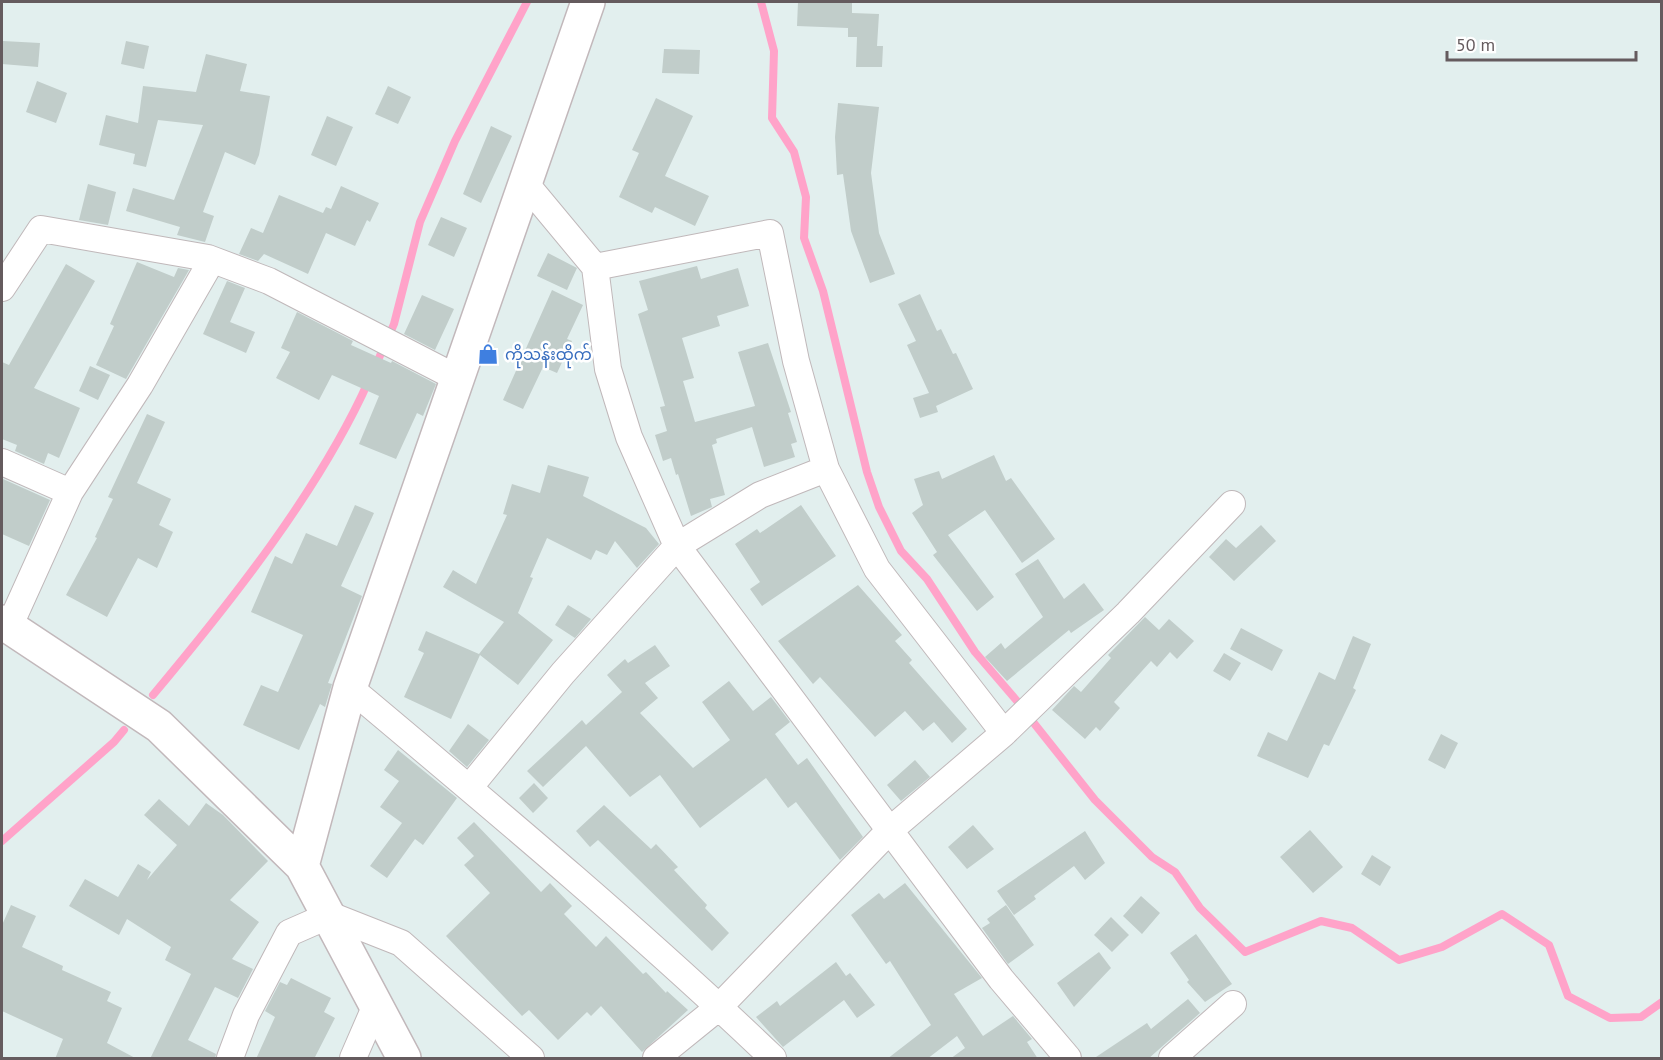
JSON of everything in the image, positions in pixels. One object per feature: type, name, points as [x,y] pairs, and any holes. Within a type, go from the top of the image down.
[{"type":"street","points":[[302,866],[350,688],[588,2]]},
{"type":"street","points":[[526,184],[595,267],[608,369],[630,437],[677,546],[1001,980],[1068,1059]]},
{"type":"street","points":[[2,288],[41,229],[212,260],[269,280],[459,379]]},
{"type":"street","points":[[595,267],[770,233],[796,361],[826,469],[877,569],[1004,733]]},
{"type":"street","points":[[212,260],[140,385],[70,492],[6,623],[159,726],[302,866],[330,915],[404,1059]]},
{"type":"street","points":[[2,462],[70,492]]},
{"type":"street","points":[[469,788],[563,673],[677,546],[760,495],[826,469]]},
{"type":"street","points":[[656,1059],[720,1007],[889,831],[1004,733],[1128,613],[1232,504]]},
{"type":"street","points":[[350,688],[469,788],[720,1007],[773,1059]]},
{"type":"street","points":[[230,1059],[246,1015],[289,933],[330,915],[401,943],[531,1059]]},
{"type":"street","points":[[1172,1059],[1233,1004]]},
{"type":"street","points":[[353,1059],[376,1005]]},
{"type":"building","points":[[798,2],[852,2],[852,13],[879,14],[877,46],[883,46],[882,67],[856,67],[857,37],[848,37],[848,28],[797,26]]},
{"type":"building","points":[[3,41],[40,43],[38,67],[2,64]]},
{"type":"building","points":[[126,41],[149,46],[144,69],[121,64]]},
{"type":"building","points":[[664,49],[700,50],[699,74],[662,73]]},
{"type":"building","points":[[206,54],[247,64],[240,91],[270,96],[255,165],[225,152],[203,212],[214,216],[205,242],[177,235],[180,227],[126,211],[133,188],[174,200],[203,125],[158,120],[146,167],[133,164],[135,154],[99,145],[106,115],[138,123],[143,86],[196,92]]},
{"type":"building","points":[[37,81],[67,93],[56,123],[26,112]]},
{"type":"building","points":[[388,86],[411,97],[398,124],[375,114]]},
{"type":"building","points":[[656,98],[693,116],[665,176],[709,196],[695,226],[655,207],[652,213],[619,197],[639,153],[632,150]]},
{"type":"building","points":[[838,103],[879,107],[871,173],[879,233],[895,274],[870,283],[851,231],[843,174],[837,175],[835,137]]},
{"type":"building","points":[[327,116],[353,127],[336,166],[311,155]]},
{"type":"building","points":[[491,126],[512,136],[481,203],[463,194]]},
{"type":"building","points":[[88,184],[116,192],[108,225],[79,220]]},
{"type":"building","points":[[341,186],[379,203],[370,222],[367,220],[355,246],[326,233],[308,274],[264,254],[258,261],[239,254],[251,228],[263,233],[279,195],[323,213],[326,207],[331,209]]},
{"type":"building","points":[[441,217],[467,228],[454,257],[428,245]]},
{"type":"building","points":[[548,253],[577,268],[567,290],[537,276]]},
{"type":"building","points":[[137,262],[174,277],[178,268],[189,270],[126,379],[96,365],[114,326],[110,324]]},
{"type":"building","points":[[66,264],[95,281],[34,388],[80,408],[59,458],[48,453],[44,464],[15,451],[17,445],[2,439],[2,362],[9,365]]},
{"type":"building","points":[[697,266],[701,279],[738,268],[749,306],[717,316],[720,326],[682,338],[694,378],[683,381],[695,422],[755,406],[738,352],[768,343],[791,412],[788,413],[797,442],[791,444],[795,457],[764,467],[752,427],[716,439],[717,443],[712,445],[725,495],[710,499],[712,507],[691,516],[671,458],[663,461],[655,435],[667,431],[660,407],[665,406],[638,314],[648,310],[639,281]]},
{"type":"building","points":[[227,281],[245,288],[230,322],[255,332],[246,353],[203,334]]},
{"type":"building","points":[[552,290],[583,305],[567,339],[572,341],[557,373],[543,367],[523,409],[503,400]]},
{"type":"building","points":[[920,294],[937,331],[941,329],[953,354],[956,353],[973,389],[936,406],[938,412],[920,418],[913,398],[929,393],[907,345],[916,341],[898,304]]},
{"type":"building","points":[[422,295],[454,309],[435,350],[404,334]]},
{"type":"building","points":[[297,312],[353,341],[351,345],[391,363],[392,361],[436,384],[423,416],[417,413],[396,459],[359,444],[379,396],[332,375],[319,400],[276,378],[290,352],[281,348]]},
{"type":"building","points":[[90,366],[110,375],[98,400],[79,391]]},
{"type":"building","points":[[147,414],[165,422],[137,483],[171,499],[159,525],[173,532],[157,568],[138,558],[107,617],[66,595],[97,538],[95,537],[113,499],[108,497]]},
{"type":"building","points":[[994,455],[1006,481],[1011,478],[1055,539],[1022,563],[985,510],[948,535],[994,597],[977,611],[933,555],[937,552],[912,513],[923,505],[914,479],[939,471],[942,479]]},
{"type":"building","points":[[548,465],[589,477],[583,496],[646,528],[659,544],[637,568],[615,541],[607,555],[596,550],[591,560],[547,538],[518,613],[553,640],[518,685],[480,655],[451,719],[404,697],[424,653],[418,650],[426,631],[479,654],[504,622],[443,587],[453,570],[476,584],[507,515],[503,514],[512,484],[540,493]]},
{"type":"building","points":[[3,479],[50,500],[29,546],[2,534]]},
{"type":"building","points":[[355,505],[374,513],[341,586],[362,596],[328,683],[332,684],[325,707],[320,704],[299,750],[243,725],[261,685],[278,692],[303,635],[251,612],[275,556],[292,564],[306,533],[337,546]]},
{"type":"building","points":[[801,505],[836,556],[762,606],[750,589],[760,582],[735,544],[757,529],[760,533]]},
{"type":"building","points":[[1261,525],[1276,541],[1234,581],[1209,557],[1226,539],[1236,548]]},
{"type":"building","points":[[1038,559],[1064,599],[1084,583],[1104,610],[1071,633],[1069,630],[1007,681],[985,657],[1001,643],[1005,649],[1043,617],[1015,574]]},
{"type":"building","points":[[858,585],[902,635],[895,641],[912,660],[909,663],[967,729],[952,743],[934,722],[923,731],[905,711],[875,737],[820,677],[813,684],[778,641]]},
{"type":"building","points":[[568,605],[591,619],[575,638],[555,625]]},
{"type":"building","points":[[1145,617],[1159,630],[1169,619],[1194,641],[1177,659],[1170,652],[1157,667],[1151,661],[1114,702],[1120,708],[1100,731],[1096,727],[1085,739],[1052,710],[1074,686],[1081,692],[1111,658],[1108,655]]},
{"type":"building","points":[[1241,628],[1283,650],[1272,671],[1230,649]]},
{"type":"building","points":[[1353,636],[1371,644],[1353,688],[1356,690],[1329,746],[1324,744],[1308,778],[1257,756],[1268,732],[1287,741],[1319,672],[1335,680]]},
{"type":"building","points":[[655,645],[670,666],[645,683],[658,698],[640,713],[693,768],[730,740],[702,702],[729,681],[753,711],[771,697],[790,722],[775,734],[798,765],[807,758],[863,837],[840,860],[796,802],[788,808],[766,778],[700,828],[660,775],[630,797],[586,746],[543,787],[527,771],[582,720],[586,725],[622,692],[607,675],[625,659],[628,663]]},
{"type":"building","points":[[1224,653],[1241,663],[1230,681],[1213,671]]},
{"type":"building","points":[[468,724],[489,740],[467,767],[449,751]]},
{"type":"building","points":[[1441,734],[1458,743],[1445,769],[1428,760]]},
{"type":"building","points":[[398,750],[457,798],[423,845],[415,839],[387,878],[370,866],[402,823],[380,807],[399,781],[384,770]]},
{"type":"building","points":[[915,760],[930,777],[901,801],[887,785]]},
{"type":"building","points":[[534,783],[548,798],[533,813],[519,798]]},
{"type":"building","points":[[159,799],[189,826],[206,803],[223,815],[268,861],[230,900],[259,922],[232,959],[253,969],[238,998],[215,987],[188,1040],[216,1054],[215,1059],[150,1059],[191,974],[165,960],[171,947],[127,919],[119,935],[69,906],[85,879],[118,897],[138,864],[151,872],[147,880],[177,845],[144,815]]},
{"type":"building","points":[[604,805],[651,849],[656,844],[678,867],[674,870],[707,905],[705,908],[729,933],[712,951],[598,840],[590,847],[576,831]]},
{"type":"building","points":[[474,822],[541,892],[550,883],[572,906],[564,914],[596,947],[606,936],[643,974],[646,972],[666,993],[667,991],[688,1010],[642,1052],[601,1006],[591,1016],[587,1012],[558,1040],[529,1010],[522,1016],[446,936],[490,893],[464,865],[474,856],[457,838]]},
{"type":"building","points":[[973,825],[994,849],[967,869],[948,847]]},
{"type":"building","points":[[1310,830],[1343,867],[1313,893],[1280,857]]},
{"type":"building","points":[[1085,831],[1105,863],[1085,880],[1074,866],[1034,896],[1036,899],[1014,915],[997,891]]},
{"type":"building","points":[[1372,855],[1391,867],[1380,886],[1361,874]]},
{"type":"building","points":[[905,883],[982,978],[954,994],[983,1036],[1013,1016],[1032,1039],[1027,1042],[1038,1059],[950,1059],[965,1048],[957,1036],[927,1059],[887,1059],[931,1025],[890,961],[886,964],[851,915],[879,893],[884,899]]},
{"type":"building","points":[[1141,896],[1160,913],[1142,934],[1123,916]]},
{"type":"building","points":[[11,905],[36,916],[22,947],[63,966],[62,970],[111,992],[107,1001],[122,1008],[107,1043],[137,1059],[55,1059],[63,1039],[2,1011],[2,925]]},
{"type":"building","points":[[1006,905],[1034,945],[1008,964],[982,928],[990,923],[987,919]]},
{"type":"building","points":[[1111,917],[1129,935],[1112,952],[1094,935]]},
{"type":"building","points":[[1196,934],[1232,984],[1205,1002],[1187,982],[1189,980],[1170,953]]},
{"type":"building","points":[[1099,952],[1111,968],[1074,1007],[1057,983]]},
{"type":"building","points":[[836,962],[846,976],[850,973],[875,1005],[857,1018],[844,1000],[783,1047],[756,1017],[777,1001],[780,1006]]},
{"type":"building","points":[[291,978],[331,998],[324,1012],[335,1018],[314,1059],[256,1059],[275,1017],[265,1011],[280,982],[287,985]]},
{"type":"building","points":[[1188,999],[1200,1013],[1148,1059],[1093,1059],[1147,1023],[1151,1029]]},
{"type":"waterway","points":[[375,367],[394,324],[420,222],[455,141],[527,2]]},
{"type":"waterway","points":[[761,2],[774,51],[772,118],[794,152],[806,197],[804,238],[823,291],[867,472],[879,507],[901,551],[927,579],[975,652],[1023,708]]},
{"type":"waterway","points":[[153,695],[272,544],[325,463],[369,380]]},
{"type":"waterway","points":[[1033,722],[1095,800],[1152,857],[1175,872],[1200,908],[1245,952],[1321,921],[1352,928],[1399,960],[1442,947],[1502,914],[1549,945],[1568,996],[1610,1018],[1641,1017],[1662,1002]]},
{"type":"waterway","points":[[2,841],[114,742],[124,730]]},
{"type":"place","name":"ကိုသန်းထိုက်","points":[[488,354]]}]
